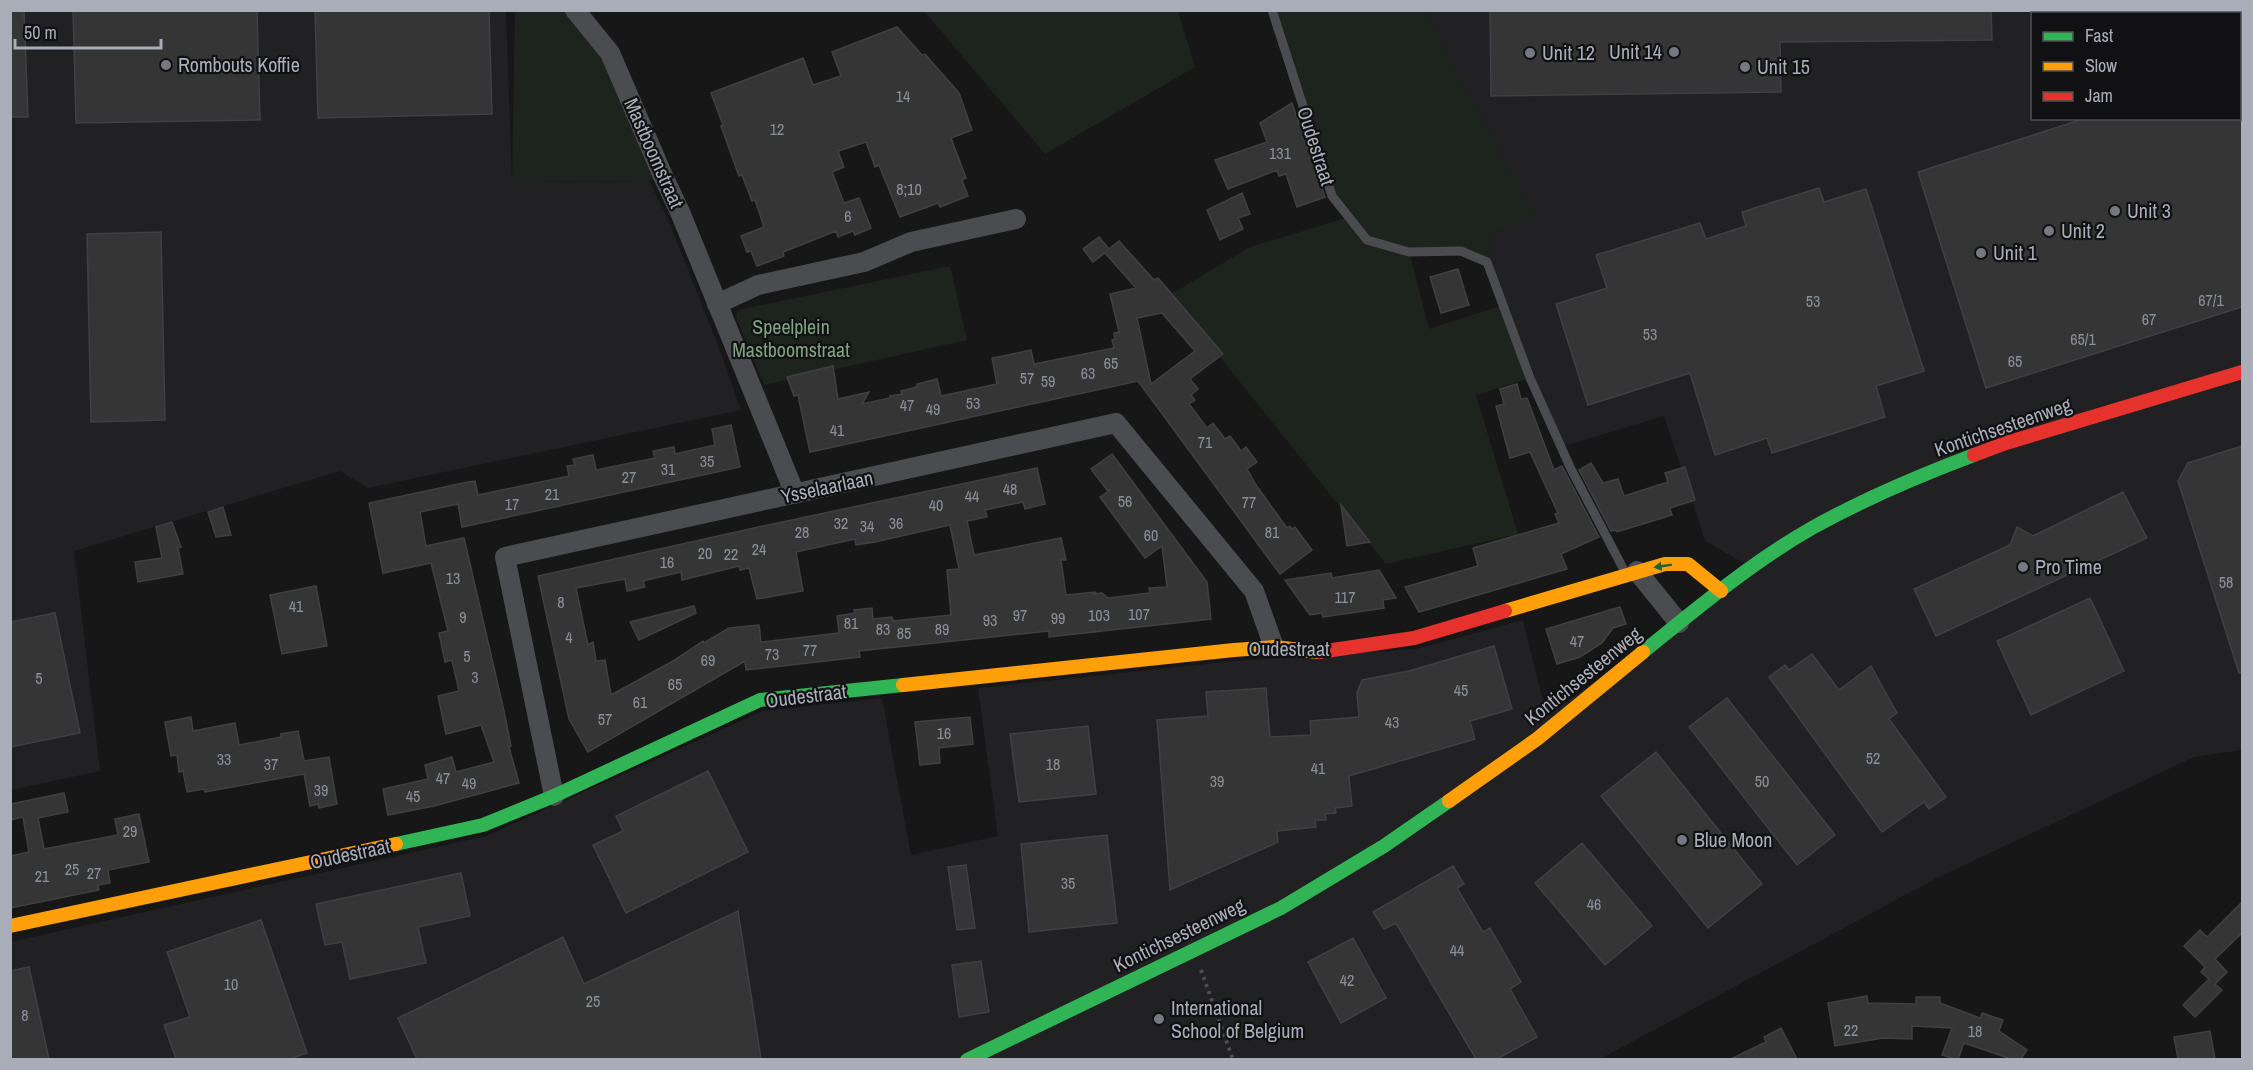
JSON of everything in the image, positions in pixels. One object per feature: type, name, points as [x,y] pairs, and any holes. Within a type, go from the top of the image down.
[{"type":"street","name":"Mastboomstraat","points":[[575,10],[610,53],[681,212],[795,494]]},
{"type":"street","points":[[717,304],[758,285],[864,262],[911,242],[1016,219]]},
{"type":"street","name":"Kontichsesteenweg","points":[[967,1059],[1281,908],[1384,846],[1537,738],[1721,591],[1811,529],[1903,482],[2006,443],[2242,372]]},
{"type":"street","name":"Ysselaarlaan","points":[[554,796],[505,557],[1116,423],[1254,591],[1274,647]]},
{"type":"street","name":"Oudestraat","points":[[10,926],[483,825],[554,796],[760,700],[1062,667],[1274,647],[1321,652],[1413,638],[1665,564],[1688,564],[1721,591]]},
{"type":"street","name":"Oudestraat","points":[[1632,573],[1679,624]]},
{"type":"lane","name":"Oudestraat","points":[[1272,10],[1332,196],[1367,240],[1409,252],[1461,251],[1487,262],[1534,387],[1571,469],[1632,573]]},
{"type":"path","points":[[1191,951],[1198,964],[1233,1059]]},
{"type":"shaded area","points":[[11,11],[506,11],[512,182],[649,181],[667,217],[741,410],[368,488],[340,471],[74,551],[100,771],[11,790]]},
{"type":"shaded area","points":[[1424,11],[2242,11],[2242,750],[2194,757],[1937,878],[1600,1059],[11,1059],[10,942],[486,836],[763,711],[882,698],[911,855],[998,836],[978,688],[1235,661],[1416,649],[1523,620],[1547,716],[1752,568],[1705,541],[1664,416],[1561,447],[1487,262],[1494,232],[1535,217]]},
{"type":"green space","points":[[515,11],[574,11],[610,53],[663,176],[649,181],[512,182]]},
{"type":"green space","points":[[924,11],[1178,11],[1195,67],[1045,154]]},
{"type":"green space","points":[[1272,11],[1424,11],[1535,217],[1494,232],[1487,262],[1461,251],[1409,252],[1429,329],[1503,305],[1530,378],[1476,395],[1518,534],[1386,564],[1170,295],[1250,247],[1349,217],[1332,196]]},
{"type":"green space","name":"Speelplein Mastboomstraat","points":[[950,266],[967,340],[764,385],[736,317],[738,310]]},
{"type":"building","points":[[10,10],[24,10],[28,117],[10,117]]},
{"type":"building","name":"Rombouts Koffie","points":[[73,10],[257,10],[260,120],[76,123]]},
{"type":"building","points":[[315,10],[489,10],[492,114],[318,118]]},
{"type":"building","points":[[1490,10],[1991,10],[1992,40],[1780,42],[1781,92],[1491,96]]},
{"type":"building","points":[[897,27],[922,55],[925,54],[959,93],[972,130],[951,138],[966,178],[962,180],[968,196],[940,207],[938,203],[900,217],[879,165],[875,167],[866,142],[838,151],[844,167],[832,172],[844,203],[859,198],[871,228],[855,235],[853,231],[838,237],[836,231],[783,252],[784,256],[757,266],[751,251],[747,252],[741,236],[764,227],[755,200],[752,201],[742,175],[739,176],[711,93],[803,58],[813,85],[841,76],[832,52]]},
{"type":"building","points":[[1292,103],[1325,197],[1297,207],[1286,174],[1279,176],[1277,170],[1228,189],[1215,160],[1267,142],[1260,123]]},
{"type":"building","points":[[2242,118],[2242,307],[1986,388],[1918,172],[2080,120],[2241,120]]},
{"type":"building","points":[[1819,188],[1824,202],[1866,189],[1924,371],[1876,386],[1885,417],[1772,453],[1767,438],[1715,455],[1690,373],[1588,405],[1556,304],[1607,288],[1596,255],[1700,223],[1706,239],[1746,226],[1742,212]]},
{"type":"building","points":[[1242,193],[1250,214],[1238,218],[1243,229],[1220,240],[1207,210]]},
{"type":"building","points":[[161,232],[165,420],[91,422],[87,234]]},
{"type":"building","points":[[1099,237],[1109,249],[1119,241],[1154,280],[1158,278],[1223,354],[1190,379],[1198,389],[1191,395],[1195,400],[1189,404],[1207,428],[1213,423],[1225,439],[1230,436],[1241,451],[1246,447],[1257,462],[1247,469],[1256,485],[1287,528],[1295,527],[1312,550],[1280,574],[1138,381],[810,452],[798,395],[794,396],[787,377],[833,366],[838,399],[869,392],[862,404],[902,394],[901,391],[917,387],[917,384],[937,379],[941,396],[997,384],[992,358],[1031,350],[1034,364],[1114,348],[1112,340],[1115,339],[1114,333],[1119,332],[1110,294],[1136,288],[1105,253],[1093,262],[1083,249]],"holes":[[[1162,313],[1195,351],[1151,384],[1137,318]]]},
{"type":"building","points":[[1458,269],[1469,305],[1441,313],[1430,277]]},
{"type":"building","points":[[1517,384],[1521,399],[1527,398],[1554,470],[1562,466],[1599,537],[1561,554],[1567,569],[1419,612],[1405,587],[1478,566],[1473,548],[1559,523],[1555,514],[1558,513],[1530,452],[1510,458],[1496,406],[1504,404],[1500,389]]},
{"type":"building","points":[[731,425],[740,467],[462,527],[458,504],[420,512],[426,546],[464,538],[504,711],[511,746],[509,747],[519,783],[434,806],[388,815],[383,789],[428,779],[425,765],[452,757],[456,772],[494,762],[481,725],[446,734],[438,696],[459,691],[452,660],[445,662],[439,633],[448,631],[431,563],[383,573],[369,503],[475,481],[478,495],[569,476],[567,466],[575,465],[573,459],[593,455],[596,470],[655,458],[653,451],[674,447],[675,454],[715,445],[712,429]]},
{"type":"building","points":[[2242,446],[2242,672],[2239,673],[2178,481],[2188,463]]},
{"type":"building","points":[[1112,454],[1207,582],[1211,619],[1049,637],[1049,631],[859,651],[860,657],[746,670],[745,661],[588,752],[569,719],[538,576],[1037,468],[1045,504],[1025,509],[1023,502],[985,510],[987,517],[967,521],[974,555],[1061,538],[1066,560],[1061,560],[1066,595],[1096,592],[1093,594],[1102,593],[1108,598],[1150,593],[1149,588],[1167,587],[1162,546],[1145,558],[1100,497],[1110,490],[1107,490],[1091,469]],"holes":[[[950,525],[959,569],[947,570],[951,615],[893,621],[892,617],[873,619],[872,608],[854,610],[855,613],[837,616],[839,633],[761,642],[759,625],[729,628],[611,695],[605,660],[596,661],[593,642],[588,645],[576,588],[625,579],[627,591],[645,587],[643,581],[681,572],[682,580],[739,566],[740,570],[749,568],[757,599],[803,591],[796,552],[855,539],[856,545],[875,542]]]},
{"type":"building","points":[[1591,463],[1603,483],[1618,479],[1624,496],[1668,482],[1665,473],[1685,467],[1695,500],[1670,508],[1672,515],[1617,532],[1611,531],[1579,470]]},
{"type":"building","name":"Pro Time","points":[[2123,492],[2147,538],[1936,636],[1914,589],[2010,545],[2017,527],[2033,536]]},
{"type":"building","points":[[1341,505],[1370,542],[1347,546]]},
{"type":"building","points":[[223,507],[231,535],[216,537],[208,512]]},
{"type":"building","points":[[172,522],[181,547],[178,548],[183,574],[138,582],[135,562],[162,558],[156,527]]},
{"type":"building","points":[[1379,570],[1396,598],[1383,600],[1384,608],[1323,617],[1322,613],[1310,615],[1285,580],[1331,573],[1332,578]]},
{"type":"building","points":[[316,586],[327,646],[282,654],[270,595]]},
{"type":"building","points":[[2090,598],[2124,671],[2031,715],[1997,641]]},
{"type":"building","points":[[694,606],[696,613],[639,640],[630,622]]},
{"type":"building","points":[[1620,607],[1626,624],[1613,628],[1602,643],[1580,657],[1557,664],[1546,629]]},
{"type":"building","points":[[55,613],[80,733],[10,747],[10,622]]},
{"type":"building","points":[[1494,646],[1512,709],[1470,721],[1475,739],[1349,776],[1352,806],[1335,808],[1336,813],[1325,814],[1326,820],[1315,820],[1316,827],[1277,831],[1278,842],[1170,890],[1157,720],[1208,716],[1206,692],[1266,688],[1270,737],[1311,735],[1310,721],[1359,717],[1357,693],[1362,680],[1409,671]]},
{"type":"building","points":[[1812,654],[1839,690],[1871,666],[1897,713],[1889,719],[1946,797],[1929,809],[1924,802],[1882,832],[1769,677],[1785,665],[1789,670]]},
{"type":"building","points":[[1727,698],[1835,835],[1797,865],[1689,727]]},
{"type":"building","points":[[191,717],[193,731],[235,723],[239,745],[281,737],[281,734],[298,731],[304,761],[329,757],[337,804],[319,808],[318,804],[310,806],[304,774],[205,792],[204,789],[187,792],[183,771],[179,772],[177,755],[171,756],[165,722]]},
{"type":"building","points":[[970,717],[973,744],[939,748],[940,763],[920,765],[915,722]]},
{"type":"building","points":[[1088,726],[1096,794],[1019,802],[1010,734]]},
{"type":"building","name":"Blue Moon","points":[[1656,752],[1762,884],[1708,928],[1601,796]]},
{"type":"building","points":[[708,771],[748,852],[626,913],[593,845],[623,831],[616,816]]},
{"type":"building","points":[[64,793],[68,812],[38,818],[44,849],[118,835],[115,819],[139,814],[149,862],[108,870],[110,883],[98,885],[99,890],[10,908],[10,856],[29,852],[23,817],[10,820],[10,804]]},
{"type":"building","points":[[1107,835],[1117,923],[1029,932],[1021,844]]},
{"type":"building","points":[[1582,843],[1652,926],[1605,965],[1535,883]]},
{"type":"building","points":[[966,865],[975,928],[957,930],[948,867]]},
{"type":"building","points":[[1453,866],[1464,884],[1457,888],[1483,932],[1490,928],[1521,982],[1510,989],[1537,1037],[1497,1059],[1476,1059],[1396,923],[1384,929],[1373,912]]},
{"type":"building","points":[[461,873],[470,916],[418,927],[426,963],[350,979],[342,942],[325,945],[316,904]]},
{"type":"building","points":[[2242,902],[2242,933],[2215,959],[2227,972],[2215,984],[2222,990],[2195,1017],[2183,1005],[2209,979],[2201,972],[2205,967],[2184,946],[2200,930],[2207,937]]},
{"type":"building","points":[[738,911],[761,1059],[417,1059],[398,1018],[563,937],[584,984]]},
{"type":"building","points":[[261,920],[307,1053],[289,1059],[176,1059],[164,1025],[190,1017],[167,952]]},
{"type":"building","points":[[1353,938],[1386,998],[1341,1023],[1308,962]]},
{"type":"building","points":[[981,961],[989,1012],[959,1017],[952,965]]},
{"type":"building","points":[[29,967],[49,1059],[10,1059],[10,971]]},
{"type":"building","points":[[1867,996],[1868,1003],[1916,1004],[1916,997],[1940,997],[1940,1003],[1980,1018],[1982,1013],[2003,1020],[1999,1031],[2027,1050],[2021,1059],[2011,1059],[1964,1043],[1956,1059],[1942,1055],[1952,1028],[1912,1026],[1912,1039],[1883,1038],[1835,1046],[1828,1003]]},
{"type":"building","points":[[1781,1028],[1797,1059],[1731,1059],[1766,1042],[1764,1037]]},
{"type":"building","points":[[2210,1031],[2215,1059],[2178,1059],[2174,1037]]},
{"type":"traffic: fast","points":[[1643,652],[1746,571],[1790,541],[1851,507],[1974,455]]},
{"type":"traffic: fast","points":[[396,844],[483,825],[554,796],[760,700],[903,685]]},
{"type":"traffic: fast","points":[[967,1060],[1281,908],[1384,846],[1449,801]]},
{"type":"traffic: slow","points":[[1505,611],[1665,564],[1688,564],[1721,591]]},
{"type":"traffic: slow","points":[[903,685],[1234,650],[1274,647],[1319,652]]},
{"type":"traffic: slow","points":[[1449,801],[1537,739],[1643,652]]},
{"type":"traffic: slow","points":[[10,926],[396,844]]},
{"type":"traffic: jam","points":[[1974,455],[2006,443],[2242,372]]},
{"type":"traffic: jam","points":[[1319,652],[1414,638],[1505,611]]},
{"type":"place","name":"Unit 14","points":[[1674,52]]},
{"type":"place","name":"Unit 12","points":[[1530,53]]},
{"type":"place","name":"Rombouts Koffie","points":[[166,65]]},
{"type":"place","name":"Unit 15","points":[[1745,67]]},
{"type":"place","name":"Unit 3","points":[[2115,211]]},
{"type":"place","name":"Unit 2","points":[[2049,231]]},
{"type":"place","name":"Unit 1","points":[[1981,253]]},
{"type":"place","name":"Pro Time","points":[[2023,567]]},
{"type":"place","name":"Blue Moon","points":[[1682,840]]},
{"type":"place","name":"International School of Belgium","points":[[1159,1019]]}]
